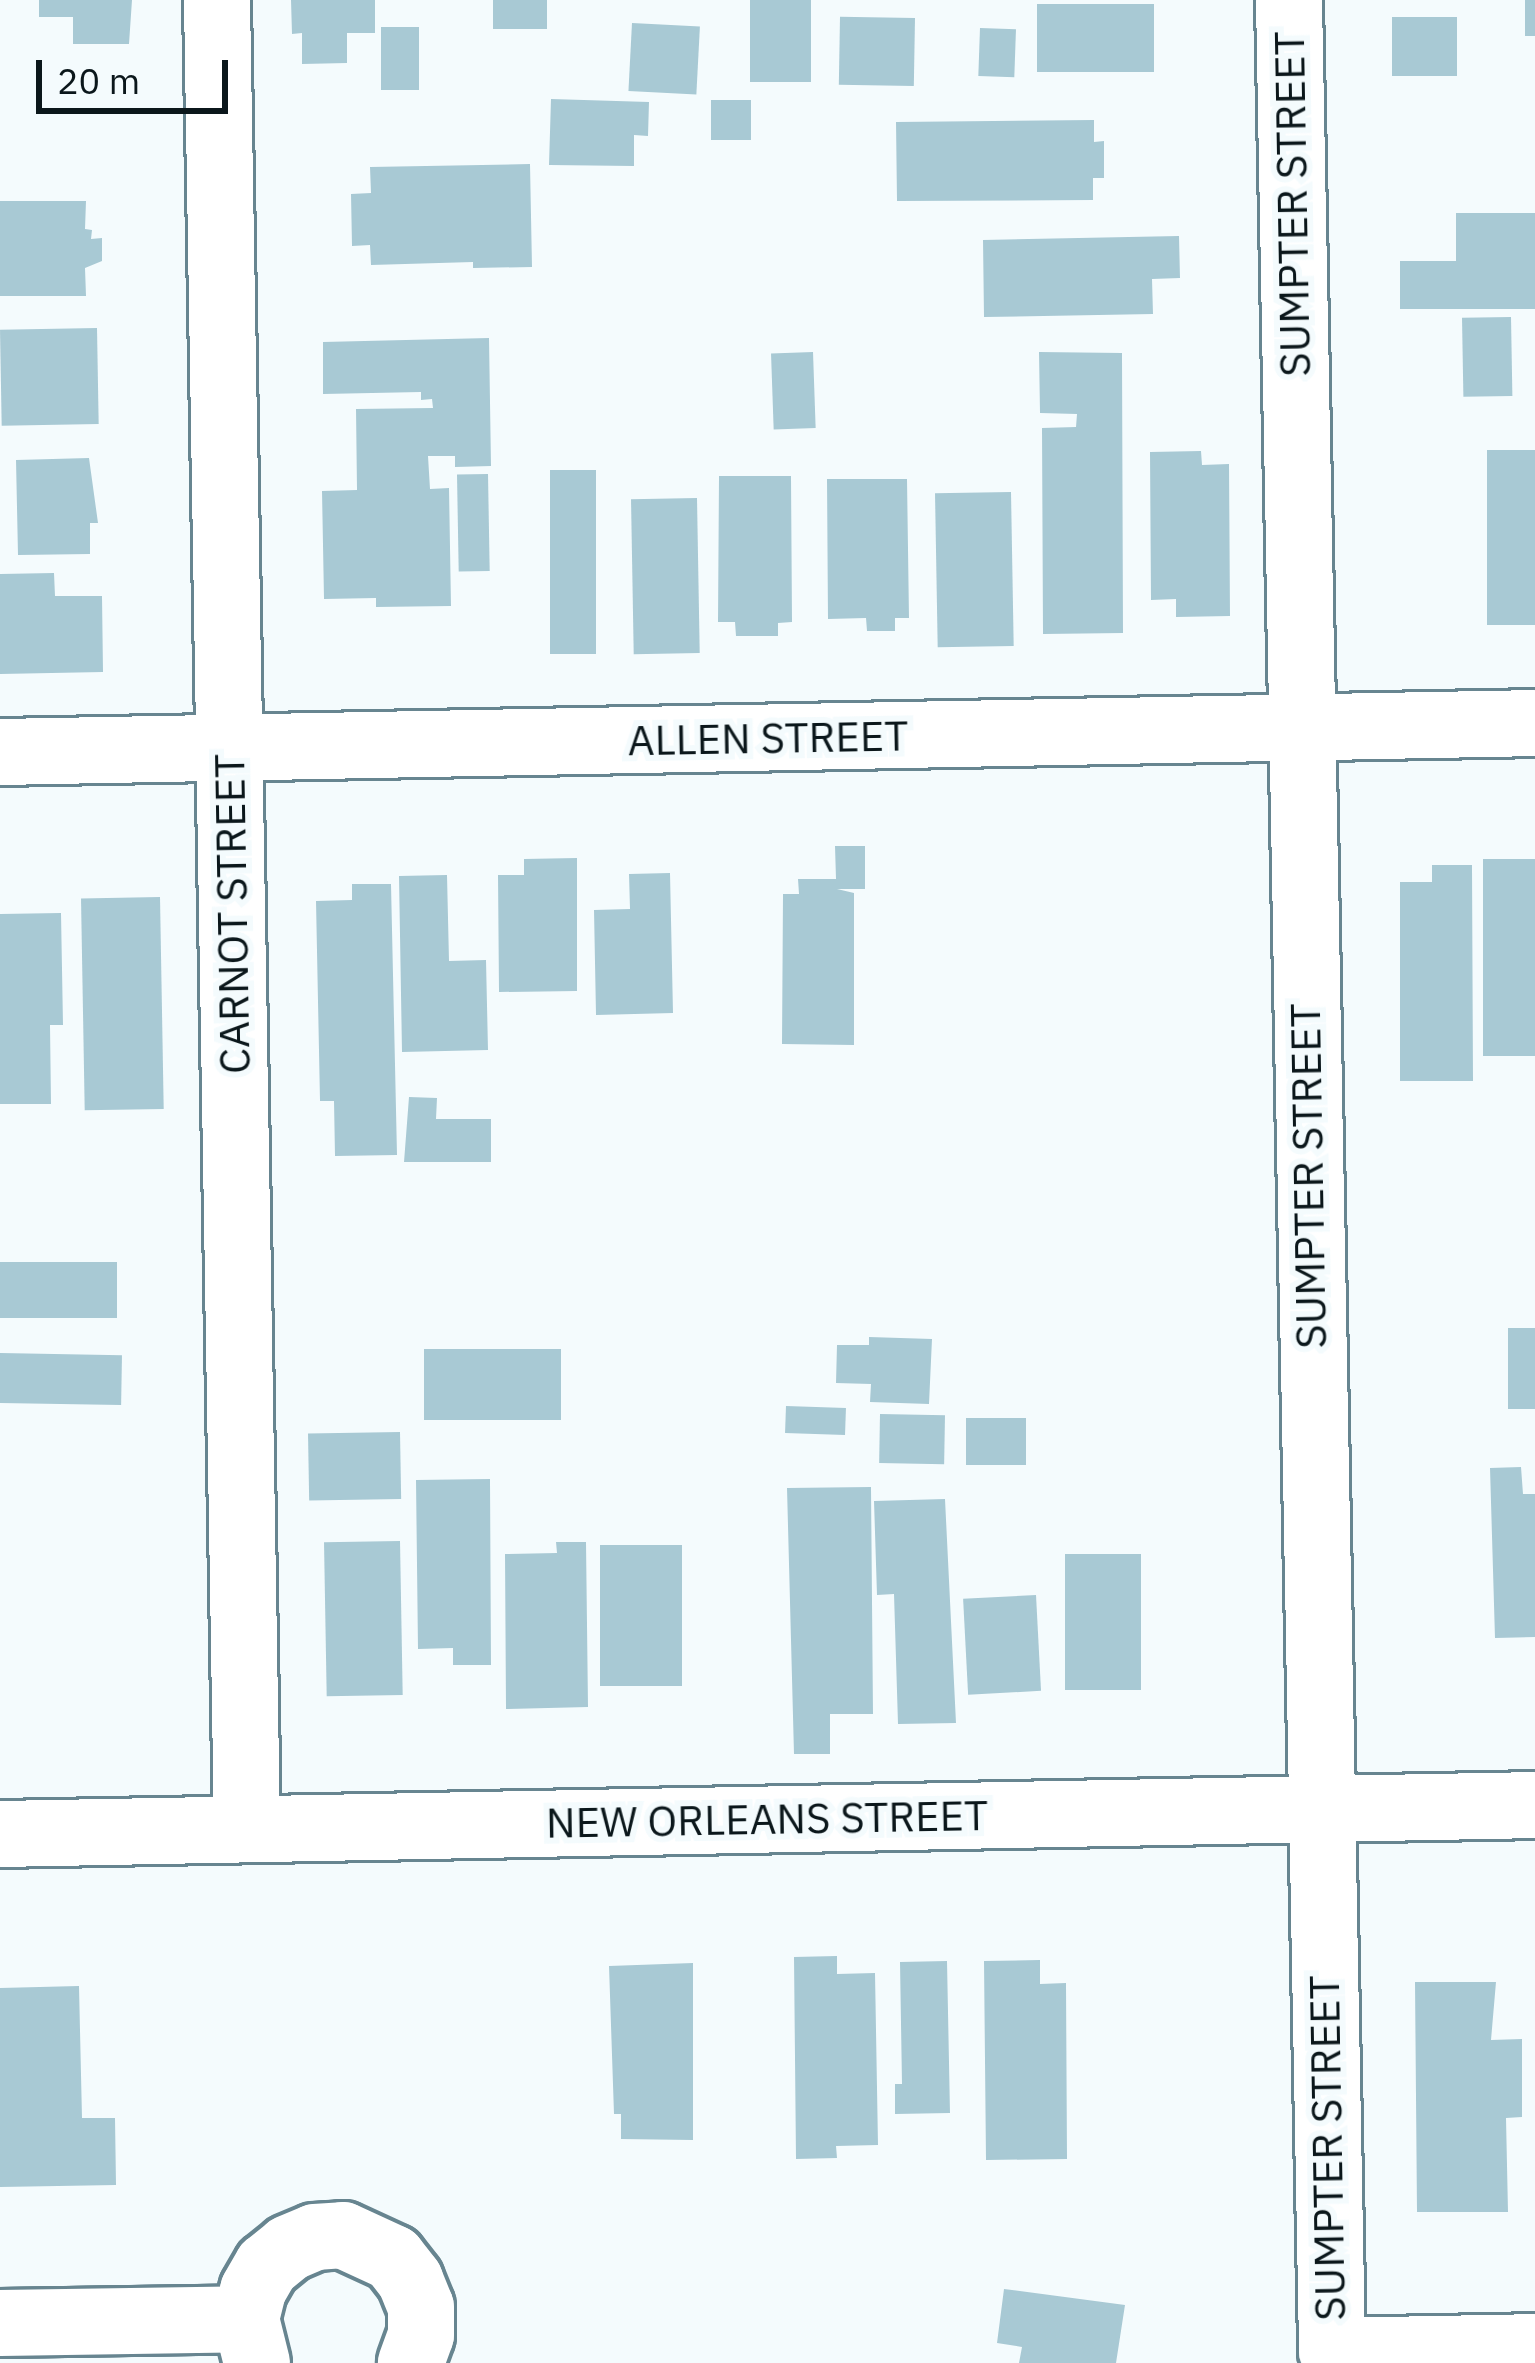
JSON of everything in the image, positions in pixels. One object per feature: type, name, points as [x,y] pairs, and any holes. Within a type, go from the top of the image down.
[{"type":"street","name":"CARNOT STREET","points":[[217,0],[247,1828]]},
{"type":"street","name":"SUMPTER STREET","points":[[1289,0],[1318,1809],[1333,2351],[1535,2347]]},
{"type":"street","name":"ALLEN STREET","points":[[0,752],[1535,724]]},
{"type":"street","name":"NEW ORLEANS STREET","points":[[0,1834],[1535,1805]]},
{"type":"street","points":[[0,2323],[251,2341],[266,2266],[289,2248],[315,2237],[343,2235],[394,2258],[410,2280],[421,2307],[421,2335],[411,2363]]},
{"type":"building","points":[[39,0],[132,0],[129,44],[73,44],[73,17],[39,17]]},
{"type":"building","points":[[291,0],[375,0],[375,33],[347,33],[347,63],[302,64],[302,33],[292,34]]},
{"type":"building","points":[[493,0],[547,0],[547,29],[493,29]]},
{"type":"building","points":[[750,0],[811,0],[811,82],[750,82]]},
{"type":"building","points":[[1525,0],[1535,0],[1535,36],[1525,36]]},
{"type":"building","points":[[1037,4],[1154,4],[1154,72],[1037,72]]},
{"type":"building","points":[[840,17],[915,18],[914,86],[839,85]]},
{"type":"building","points":[[1392,17],[1457,17],[1457,76],[1392,76]]},
{"type":"building","points":[[632,23],[700,27],[696,94],[628,91]]},
{"type":"building","points":[[381,27],[419,27],[419,90],[381,90]]},
{"type":"building","points":[[980,28],[1016,29],[1014,77],[978,76]]},
{"type":"building","points":[[551,99],[649,102],[648,136],[634,135],[634,166],[549,165]]},
{"type":"building","points":[[711,100],[751,100],[751,140],[711,140]]},
{"type":"building","points":[[1094,120],[1094,142],[1104,141],[1104,178],[1093,178],[1093,200],[897,201],[896,122]]},
{"type":"building","points":[[530,164],[532,267],[473,268],[473,262],[371,265],[370,245],[352,246],[351,194],[371,193],[370,167]]},
{"type":"building","points":[[0,201],[86,201],[85,229],[92,230],[91,239],[102,238],[102,261],[85,268],[86,296],[0,296]]},
{"type":"building","points":[[1456,213],[1535,213],[1535,309],[1400,309],[1400,261],[1456,261]]},
{"type":"building","points":[[1179,236],[1180,278],[1152,279],[1153,314],[984,317],[983,240]]},
{"type":"building","points":[[1511,317],[1512,396],[1463,397],[1462,318]]},
{"type":"building","points":[[97,328],[99,424],[2,426],[0,330]]},
{"type":"building","points":[[489,338],[491,466],[455,467],[455,456],[428,456],[430,489],[449,488],[451,606],[376,607],[376,598],[324,599],[322,491],[357,490],[356,409],[433,408],[432,399],[421,400],[421,392],[323,394],[323,342]]},
{"type":"building","points":[[813,352],[816,428],[774,429],[771,353]]},
{"type":"building","points":[[1039,352],[1122,353],[1123,633],[1043,634],[1042,428],[1076,427],[1077,414],[1040,413]]},
{"type":"building","points":[[1487,450],[1535,450],[1535,625],[1487,625]]},
{"type":"building","points":[[1201,451],[1202,465],[1229,464],[1230,616],[1176,617],[1176,599],[1151,600],[1150,452]]},
{"type":"building","points":[[89,458],[98,523],[90,523],[90,554],[18,555],[16,460]]},
{"type":"building","points":[[550,470],[596,470],[596,654],[550,654]]},
{"type":"building","points":[[488,474],[490,571],[459,572],[457,475]]},
{"type":"building","points":[[719,476],[791,476],[792,622],[778,623],[778,636],[736,636],[735,622],[718,622]]},
{"type":"building","points":[[827,479],[907,479],[909,618],[895,618],[895,631],[867,631],[866,618],[828,619]]},
{"type":"building","points":[[1011,492],[1014,646],[938,647],[935,493]]},
{"type":"building","points":[[697,498],[700,653],[634,654],[631,499]]},
{"type":"building","points":[[54,573],[55,596],[102,596],[103,672],[0,674],[0,574]]},
{"type":"building","points":[[835,846],[865,846],[865,889],[837,889],[854,893],[854,1045],[782,1044],[783,894],[799,894],[798,879],[836,879]]},
{"type":"building","points":[[577,858],[577,991],[499,992],[498,875],[524,875],[524,859]]},
{"type":"building","points":[[1483,859],[1535,859],[1535,1056],[1483,1056]]},
{"type":"building","points":[[1432,865],[1472,865],[1473,1081],[1400,1081],[1400,882],[1432,882]]},
{"type":"building","points":[[670,873],[673,1013],[596,1015],[594,910],[630,909],[629,874]]},
{"type":"building","points":[[447,875],[449,961],[486,960],[488,1050],[402,1052],[399,876]]},
{"type":"building","points":[[352,884],[391,884],[397,1155],[335,1156],[334,1101],[320,1101],[316,901],[352,900]]},
{"type":"building","points":[[160,897],[164,1109],[85,1110],[81,898]]},
{"type":"building","points":[[61,913],[63,1025],[50,1025],[51,1104],[0,1104],[0,914]]},
{"type":"building","points":[[409,1097],[437,1098],[436,1119],[491,1119],[491,1162],[404,1162]]},
{"type":"building","points":[[0,1262],[117,1262],[117,1318],[0,1318]]},
{"type":"building","points":[[1508,1328],[1535,1328],[1535,1409],[1508,1409]]},
{"type":"building","points":[[869,1337],[932,1339],[929,1404],[870,1402],[871,1384],[836,1383],[837,1345],[869,1345]]},
{"type":"building","points":[[424,1349],[561,1349],[561,1420],[424,1420]]},
{"type":"building","points":[[0,1353],[122,1355],[121,1405],[0,1403]]},
{"type":"building","points":[[786,1406],[846,1408],[845,1435],[785,1433]]},
{"type":"building","points":[[880,1414],[945,1415],[944,1464],[879,1463]]},
{"type":"building","points":[[966,1418],[1026,1418],[1026,1465],[966,1465]]},
{"type":"building","points":[[400,1432],[401,1499],[309,1501],[308,1434]]},
{"type":"building","points":[[1521,1467],[1523,1494],[1535,1494],[1535,1637],[1495,1638],[1490,1468]]},
{"type":"building","points":[[490,1479],[491,1665],[453,1665],[453,1648],[418,1649],[416,1480]]},
{"type":"building","points":[[871,1487],[873,1714],[830,1714],[830,1754],[794,1754],[787,1488]]},
{"type":"building","points":[[945,1499],[956,1723],[898,1724],[894,1594],[877,1595],[874,1501]]},
{"type":"building","points":[[400,1541],[403,1695],[327,1696],[324,1542]]},
{"type":"building","points":[[556,1542],[586,1542],[588,1707],[506,1709],[505,1554],[557,1553]]},
{"type":"building","points":[[600,1545],[682,1545],[682,1686],[600,1686]]},
{"type":"building","points":[[1065,1554],[1141,1554],[1141,1690],[1065,1690]]},
{"type":"building","points":[[1036,1595],[1041,1691],[968,1695],[963,1599]]},
{"type":"building","points":[[837,1956],[837,1974],[875,1973],[878,2145],[836,2146],[837,2158],[796,2159],[794,1957]]},
{"type":"building","points":[[1040,1960],[1040,1984],[1066,1983],[1067,2159],[986,2160],[984,1961]]},
{"type":"building","points":[[947,1961],[950,2113],[895,2114],[895,2084],[902,2084],[900,1962]]},
{"type":"building","points":[[693,1963],[693,2140],[621,2139],[621,2114],[614,2114],[609,1966]]},
{"type":"building","points":[[1415,1982],[1496,1982],[1491,2040],[1522,2039],[1522,2117],[1506,2118],[1508,2212],[1417,2212]]},
{"type":"building","points":[[79,1986],[82,2118],[115,2118],[116,2185],[0,2187],[0,1988]]},
{"type":"building","points":[[1004,2289],[1125,2305],[1116,2363],[1019,2363],[1022,2347],[997,2343]]}]
